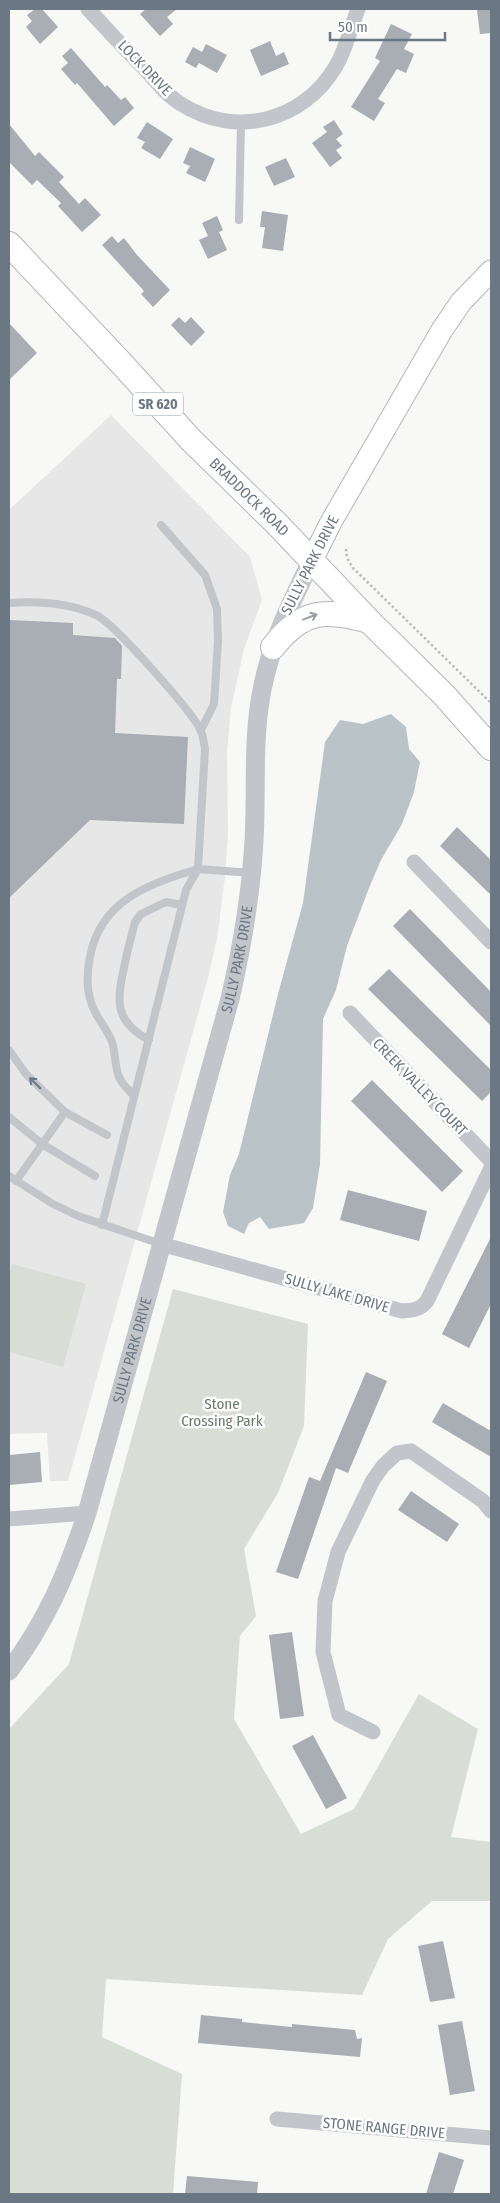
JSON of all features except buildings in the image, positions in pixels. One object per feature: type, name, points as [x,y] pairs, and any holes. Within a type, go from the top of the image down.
[{"type":"main road","name":"BRADDOCK ROAD","points":[[9,244],[191,440],[444,695],[491,748]]},
{"type":"main road","name":"SULLY PARK DRIVE","points":[[312,560],[331,522],[442,330],[461,302],[491,271]]},
{"type":"main road","points":[[273,647],[289,629],[313,616],[336,613],[369,621]]},
{"type":"street","name":"LOCK DRIVE","points":[[88,9],[164,90],[181,104],[220,120],[242,121],[271,118],[286,113],[308,100],[324,84],[338,64],[358,9]]},
{"type":"street","name":"SULLY PARK DRIVE","points":[[9,1671],[24,1651],[51,1605],[69,1568],[87,1514],[230,999],[243,940],[252,873],[256,736],[262,691],[273,647],[290,604],[312,560]]},
{"type":"street","points":[[414,862],[491,942]]},
{"type":"street","name":"CREEK VALLEY COURT","points":[[350,1013],[491,1161]]},
{"type":"street","name":"SULLY LAKE DRIVE","points":[[161,1244],[402,1311],[415,1310],[422,1308],[427,1301],[491,1168]]},
{"type":"street","points":[[372,1732],[339,1715],[324,1652],[325,1601],[338,1552],[373,1480],[382,1466],[397,1453],[411,1450],[483,1501],[491,1511]]},
{"type":"street","points":[[9,1519],[87,1514]]},
{"type":"street","name":"STONE RANGE DRIVE","points":[[277,2119],[491,2138]]},
{"type":"lane","points":[[239,220],[242,121]]},
{"type":"lane","points":[[161,525],[205,575],[217,609],[218,641],[214,704],[201,730]]},
{"type":"lane","points":[[9,603],[38,602],[60,605],[82,610],[103,619],[190,712],[201,730],[205,749],[198,869],[186,890],[102,1224]]},
{"type":"lane","points":[[134,1096],[120,1078],[112,1041],[99,1021],[90,1001],[86,974],[91,949],[102,924],[117,905],[162,879],[198,869],[252,873]]},
{"type":"lane","points":[[149,1040],[137,1033],[123,1018],[118,1005],[118,991],[135,922],[141,914],[166,902],[182,905]]},
{"type":"lane","points":[[9,1050],[26,1074],[65,1112],[107,1135]]},
{"type":"lane","points":[[16,1181],[65,1112]]},
{"type":"lane","points":[[9,1117],[42,1144],[95,1176]]},
{"type":"lane","points":[[9,1176],[53,1204],[78,1216],[161,1244]]},
{"type":"path","points":[[346,549],[347,558],[352,568],[491,703]]},
{"type":"shaded area","points":[[111,415],[250,557],[262,600],[244,649],[231,708],[227,752],[228,834],[225,876],[217,939],[208,978],[68,1481],[50,1481],[47,1433],[9,1434],[9,510]]},
{"type":"shaded area","points":[[391,714],[406,727],[409,749],[420,762],[414,792],[402,824],[381,860],[369,888],[347,946],[336,990],[323,1019],[320,1164],[313,1208],[304,1223],[269,1229],[260,1217],[249,1223],[244,1234],[228,1226],[223,1212],[230,1175],[239,1154],[278,994],[303,903],[325,742],[340,720],[363,724]]},
{"type":"green space","points":[[12,1264],[86,1284],[63,1367],[9,1352],[9,1276]]},
{"type":"green space","name":"Stone Crossing Park","points":[[173,1289],[308,1324],[304,1426],[278,1493],[244,1549],[256,1616],[240,1636],[234,1719],[301,1834],[354,1809],[419,1694],[478,1729],[451,1837],[491,1842],[491,1901],[432,1901],[388,1939],[362,1995],[106,1979],[102,2037],[182,2074],[173,2194],[9,2194],[9,1729],[69,1664]]}]
